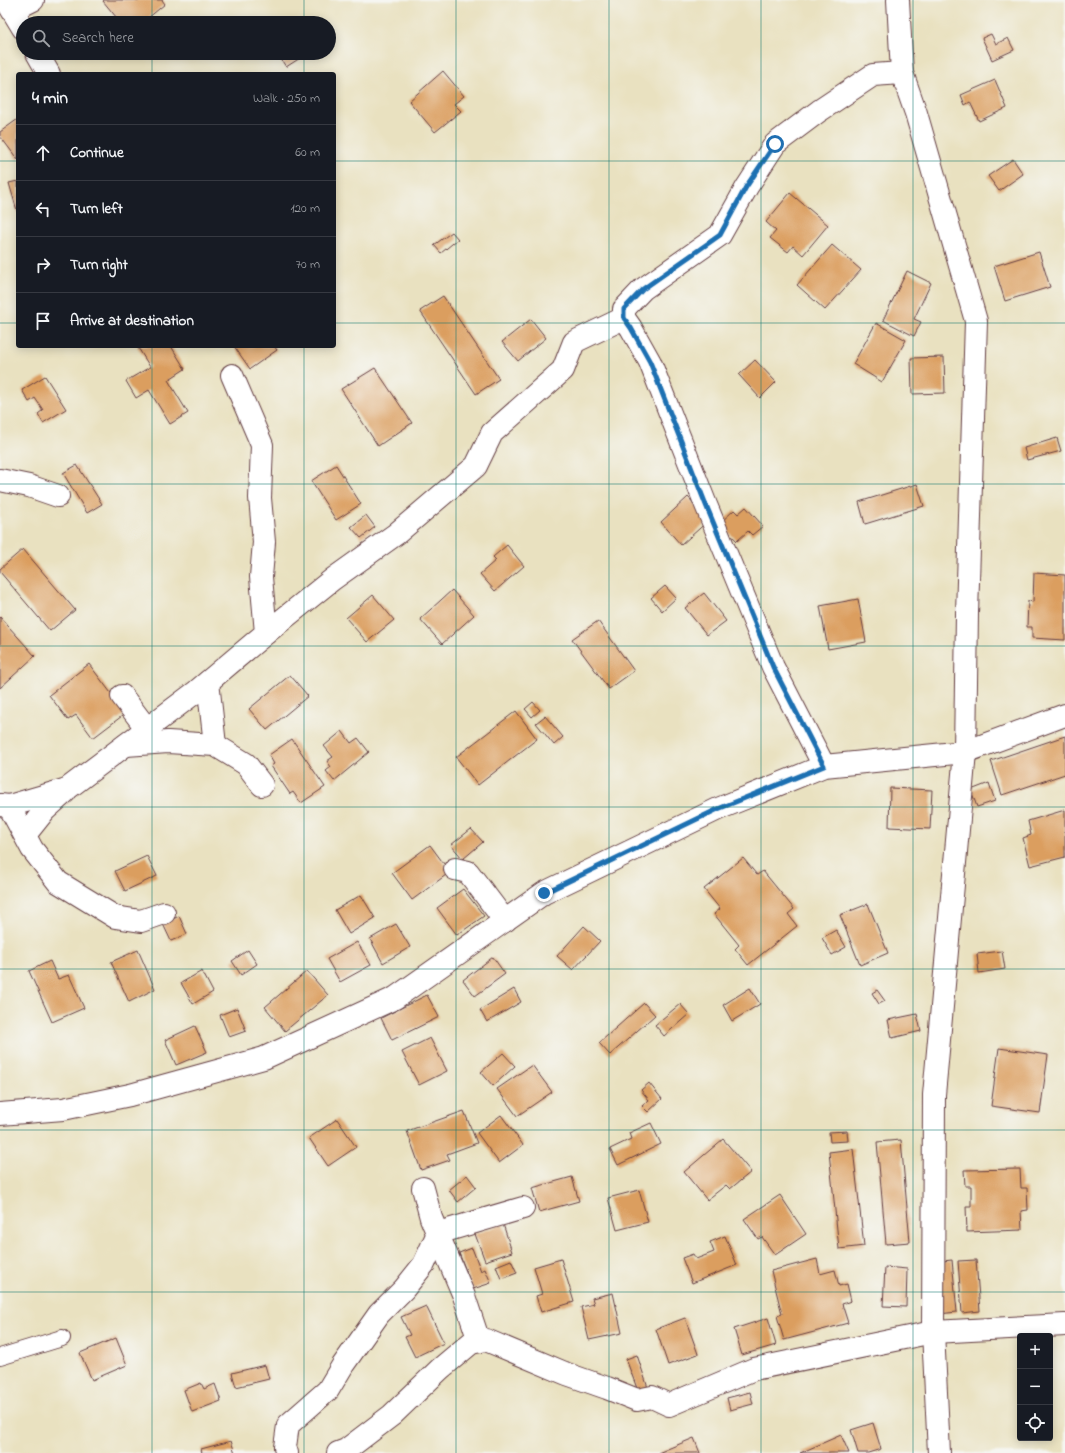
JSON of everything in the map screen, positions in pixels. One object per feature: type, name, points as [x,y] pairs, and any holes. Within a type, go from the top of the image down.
[{"type":"street","points":[[14,13],[33,0]]},
{"type":"street","points":[[898,0],[902,74],[916,113],[976,321],[967,614],[965,752],[934,1095],[933,1332],[939,1453]]},
{"type":"street","points":[[41,60],[48,72]]},
{"type":"street","points":[[824,766],[773,667],[706,505],[650,362],[624,318],[624,309],[643,289],[720,235],[746,187],[775,144],[819,111],[873,75],[902,74]]},
{"type":"street","points":[[25,835],[45,810],[72,786],[208,682],[333,579],[396,534],[476,466],[492,432],[562,370],[574,342],[624,318]]},
{"type":"street","points":[[232,375],[262,445],[260,498],[264,542],[261,577],[266,633]]},
{"type":"street","points":[[0,480],[28,486],[58,496]]},
{"type":"street","points":[[208,682],[214,745]]},
{"type":"street","points":[[122,696],[147,729]]},
{"type":"street","points":[[0,1114],[63,1109],[130,1095],[264,1058],[395,998],[544,893],[704,816],[824,766],[965,752],[1065,715]]},
{"type":"street","points":[[126,745],[168,742],[214,745],[246,764],[262,786]]},
{"type":"street","points":[[72,786],[67,789],[5,806],[25,835],[32,849],[58,882],[115,917],[141,921],[164,913]]},
{"type":"street","points":[[455,869],[468,872],[505,921]]},
{"type":"street","points":[[423,1188],[431,1218],[464,1296],[479,1341]]},
{"type":"street","points":[[287,1453],[286,1447],[288,1425],[328,1390],[343,1365],[379,1314],[404,1289],[424,1264],[438,1233],[523,1208]]},
{"type":"street","points":[[338,1453],[346,1450],[392,1415],[440,1369],[471,1343],[479,1341],[486,1340],[567,1374],[637,1400],[652,1397],[670,1405],[754,1368],[933,1332],[1065,1325]]},
{"type":"lane","points":[[0,1357],[62,1338]]},
{"type":"building","points":[[162,0],[165,4],[150,16],[115,16],[103,1]]},
{"type":"building","points":[[991,34],[996,44],[1008,38],[1014,50],[992,60],[982,38]]},
{"type":"building","points":[[282,60],[297,60],[286,67]]},
{"type":"building","points":[[443,71],[464,96],[454,104],[461,111],[435,132],[409,101]]},
{"type":"building","points":[[995,80],[1007,108],[979,121],[970,102],[965,105],[961,95]]},
{"type":"building","points":[[16,120],[16,157],[0,136],[0,132]]},
{"type":"building","points":[[1013,159],[1023,174],[999,191],[988,176]]},
{"type":"building","points":[[16,181],[16,207],[9,183]]},
{"type":"building","points":[[790,193],[828,225],[803,255],[793,246],[788,252],[770,238],[776,231],[766,222]]},
{"type":"building","points":[[452,232],[458,239],[441,253],[434,245]]},
{"type":"building","points":[[832,245],[861,270],[825,310],[797,285]]},
{"type":"building","points":[[1039,252],[1050,287],[1005,301],[994,266]]},
{"type":"building","points":[[907,271],[931,283],[914,319],[921,322],[914,336],[883,320]]},
{"type":"building","points":[[443,296],[499,379],[476,394],[420,311]]},
{"type":"building","points":[[531,319],[546,338],[518,361],[502,342]]},
{"type":"building","points":[[876,323],[906,340],[882,382],[853,364]]},
{"type":"building","points":[[138,348],[172,348],[185,369],[168,380],[188,413],[170,424],[149,390],[136,398],[126,381],[150,367]]},
{"type":"building","points":[[235,348],[276,348],[277,350],[250,369]]},
{"type":"building","points":[[944,357],[945,393],[912,394],[911,358]]},
{"type":"building","points":[[755,360],[776,382],[760,398],[739,375]]},
{"type":"building","points":[[375,368],[412,423],[378,446],[341,389]]},
{"type":"building","points":[[45,376],[66,409],[43,423],[38,414],[43,410],[35,398],[29,402],[22,390]]},
{"type":"building","points":[[1057,438],[1061,451],[1027,460],[1024,448]]},
{"type":"building","points":[[77,465],[102,504],[87,513],[63,473]]},
{"type":"building","points":[[336,465],[361,504],[336,520],[311,481]]},
{"type":"building","points":[[917,484],[924,506],[865,524],[859,502]]},
{"type":"building","points":[[688,497],[709,520],[681,545],[661,522]]},
{"type":"building","points":[[746,507],[763,526],[752,535],[748,531],[737,541],[720,523],[734,510],[738,514]]},
{"type":"building","points":[[366,515],[375,527],[361,538],[351,527]]},
{"type":"building","points":[[507,545],[524,566],[495,591],[480,574],[496,560],[493,557]]},
{"type":"building","points":[[23,549],[75,610],[50,631],[0,572],[0,569]]},
{"type":"building","points":[[1034,573],[1065,575],[1065,640],[1032,638],[1032,627],[1027,627],[1028,601],[1033,602]]},
{"type":"building","points":[[665,586],[676,598],[662,611],[651,598]]},
{"type":"building","points":[[452,590],[474,615],[442,644],[420,619]]},
{"type":"building","points":[[704,593],[726,621],[707,635],[685,608]]},
{"type":"building","points":[[373,595],[394,620],[367,642],[346,618]]},
{"type":"building","points":[[858,599],[866,642],[828,649],[820,606]]},
{"type":"building","points":[[0,617],[35,656],[0,688]]},
{"type":"building","points":[[598,621],[634,671],[609,689],[572,639]]},
{"type":"building","points":[[89,664],[126,713],[93,738],[76,715],[68,720],[49,695]]},
{"type":"building","points":[[290,675],[308,696],[267,730],[249,709]]},
{"type":"building","points":[[533,702],[540,710],[532,717],[525,709]]},
{"type":"building","points":[[516,711],[537,739],[478,785],[456,757]]},
{"type":"building","points":[[545,716],[563,737],[554,745],[536,723]]},
{"type":"building","points":[[342,731],[351,743],[358,738],[369,752],[334,781],[326,771],[331,767],[327,761],[333,757],[324,746]]},
{"type":"building","points":[[1065,736],[1065,774],[1002,795],[991,761]]},
{"type":"building","points":[[292,739],[325,787],[301,803],[293,792],[290,794],[271,766],[274,764],[269,755]]},
{"type":"building","points":[[989,783],[995,801],[977,807],[971,790]]},
{"type":"building","points":[[890,788],[932,790],[930,829],[889,827]]},
{"type":"building","points":[[1065,810],[1065,857],[1030,866],[1023,838],[1031,835],[1028,821]]},
{"type":"building","points":[[471,829],[483,842],[463,859],[451,845]]},
{"type":"building","points":[[430,845],[450,872],[412,900],[392,873]]},
{"type":"building","points":[[147,856],[157,876],[125,891],[115,871]]},
{"type":"building","points":[[743,858],[757,875],[763,871],[794,909],[788,914],[797,926],[748,965],[735,949],[739,945],[714,914],[720,909],[704,889]]},
{"type":"building","points":[[463,889],[484,916],[457,935],[437,908]]},
{"type":"building","points":[[361,895],[375,918],[349,934],[335,910]]},
{"type":"building","points":[[868,904],[888,953],[860,965],[840,915]]},
{"type":"building","points":[[179,916],[187,934],[171,941],[163,924]]},
{"type":"building","points":[[396,924],[410,947],[383,963],[370,939]]},
{"type":"building","points":[[584,926],[600,941],[573,970],[557,956]]},
{"type":"building","points":[[836,930],[846,947],[832,955],[822,938]]},
{"type":"building","points":[[357,942],[371,965],[340,982],[327,959]]},
{"type":"building","points":[[138,950],[155,989],[129,1002],[111,962]]},
{"type":"building","points":[[248,950],[257,964],[241,975],[232,961]]},
{"type":"building","points":[[1002,951],[1005,969],[979,973],[977,954]]},
{"type":"building","points":[[493,957],[505,974],[475,996],[463,980]]},
{"type":"building","points":[[50,961],[58,979],[69,975],[84,1008],[52,1022],[29,971]]},
{"type":"building","points":[[202,971],[213,992],[193,1004],[181,983]]},
{"type":"building","points":[[307,971],[328,995],[285,1031],[265,1007]]},
{"type":"building","points":[[750,988],[760,1004],[732,1021],[723,1005]]},
{"type":"building","points":[[514,989],[521,1002],[487,1022],[480,1010]]},
{"type":"building","points":[[877,990],[885,1001],[879,1004],[872,993]]},
{"type":"building","points":[[427,995],[439,1017],[392,1040],[381,1018]]},
{"type":"building","points":[[644,1003],[655,1015],[610,1055],[599,1043]]},
{"type":"building","points":[[680,1004],[689,1014],[664,1036],[655,1025]]},
{"type":"building","points":[[237,1008],[246,1031],[229,1037],[220,1015]]},
{"type":"building","points":[[917,1014],[921,1031],[892,1038],[888,1020]]},
{"type":"building","points":[[195,1026],[207,1052],[176,1065],[165,1040]]},
{"type":"building","points":[[430,1038],[447,1071],[419,1085],[402,1052]]},
{"type":"building","points":[[999,1048],[1048,1055],[1040,1113],[991,1106]]},
{"type":"building","points":[[503,1053],[515,1066],[493,1086],[481,1072]]},
{"type":"building","points":[[532,1065],[552,1092],[517,1116],[497,1089]]},
{"type":"building","points":[[649,1083],[662,1099],[648,1112],[642,1106],[649,1100],[641,1090]]},
{"type":"building","points":[[464,1111],[477,1143],[447,1154],[450,1160],[421,1170],[407,1131]]},
{"type":"building","points":[[501,1115],[523,1145],[499,1163],[477,1133]]},
{"type":"building","points":[[337,1119],[356,1147],[328,1166],[309,1138]]},
{"type":"building","points":[[651,1123],[661,1144],[618,1165],[610,1149],[631,1139],[629,1133]]},
{"type":"building","points":[[847,1131],[848,1141],[830,1142],[829,1132]]},
{"type":"building","points":[[723,1139],[751,1172],[730,1189],[726,1185],[707,1200],[684,1172]]},
{"type":"building","points":[[901,1140],[910,1242],[886,1244],[877,1142]]},
{"type":"building","points":[[853,1149],[864,1246],[839,1249],[829,1152]]},
{"type":"building","points":[[1020,1169],[1021,1188],[1027,1188],[1028,1210],[1021,1211],[1022,1230],[967,1232],[966,1206],[971,1206],[971,1186],[965,1186],[964,1170]]},
{"type":"building","points":[[467,1175],[476,1187],[458,1202],[449,1190]]},
{"type":"building","points":[[572,1177],[579,1201],[539,1212],[532,1188]]},
{"type":"building","points":[[639,1190],[648,1222],[617,1230],[608,1198]]},
{"type":"building","points":[[780,1195],[806,1234],[775,1255],[762,1237],[758,1239],[744,1219]]},
{"type":"building","points":[[503,1224],[512,1252],[485,1261],[475,1234]]},
{"type":"building","points":[[725,1236],[737,1265],[692,1283],[682,1258],[693,1254],[696,1259],[714,1252],[710,1242]]},
{"type":"building","points":[[472,1248],[481,1271],[485,1269],[491,1283],[473,1289],[459,1253]]},
{"type":"building","points":[[561,1259],[574,1302],[541,1312],[536,1296],[542,1294],[534,1267]]},
{"type":"building","points":[[817,1259],[820,1274],[835,1270],[839,1286],[847,1284],[851,1301],[842,1304],[848,1323],[784,1340],[777,1316],[782,1314],[771,1271]]},
{"type":"building","points":[[511,1260],[517,1273],[501,1279],[496,1266]]},
{"type":"building","points":[[952,1260],[957,1312],[939,1314],[934,1262]]},
{"type":"building","points":[[976,1260],[980,1311],[962,1313],[958,1261]]},
{"type":"building","points":[[885,1267],[907,1269],[906,1307],[883,1306]]},
{"type":"building","points":[[613,1293],[622,1333],[589,1340],[581,1307],[594,1304],[592,1298]]},
{"type":"building","points":[[426,1306],[444,1343],[415,1357],[405,1337],[410,1335],[401,1317]]},
{"type":"building","points":[[685,1318],[698,1354],[668,1365],[656,1329]]},
{"type":"building","points":[[768,1318],[776,1345],[742,1355],[734,1329]]},
{"type":"building","points":[[116,1338],[127,1365],[92,1380],[80,1353]]},
{"type":"building","points":[[637,1355],[648,1388],[638,1391],[626,1359]]},
{"type":"building","points":[[265,1365],[269,1379],[236,1387],[232,1373]]},
{"type":"building","points":[[201,1383],[204,1389],[215,1384],[221,1401],[192,1412],[184,1390]]},
{"type":"building","points":[[750,1392],[753,1404],[730,1410],[727,1398]]},
{"type":"building","points":[[873,1423],[881,1449],[868,1453],[858,1453],[851,1430]]},
{"type":"building","points":[[841,1435],[849,1453],[800,1453]]},
{"type":"building","points":[[694,1438],[700,1453],[658,1453]]},
{"type":"building","points":[[231,1441],[235,1453],[202,1453],[201,1449]]},
{"type":"route","points":[[544,893],[718,809],[824,766],[773,667],[706,505],[650,362],[624,318],[624,309],[643,289],[720,235],[746,187],[775,144]]}]
